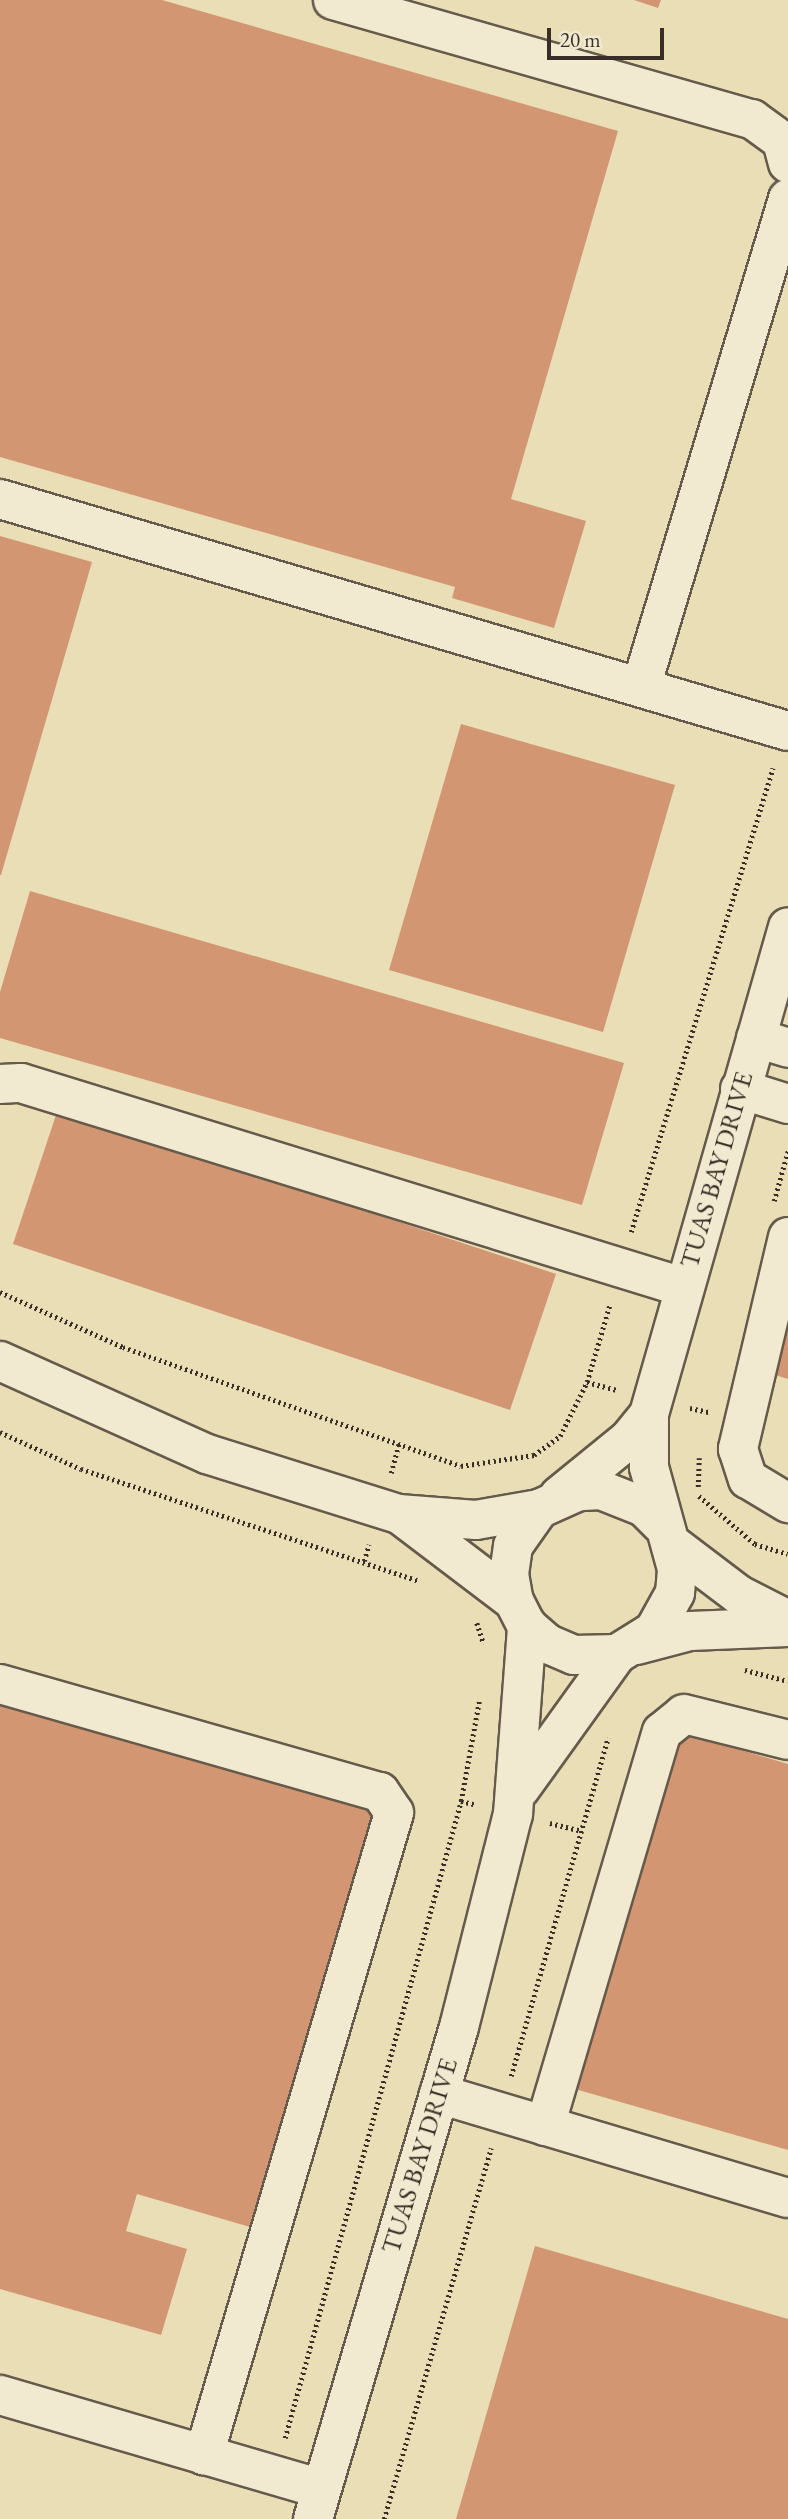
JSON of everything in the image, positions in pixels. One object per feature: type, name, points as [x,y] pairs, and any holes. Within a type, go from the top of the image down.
[{"type":"street","points":[[333,0],[752,119],[782,141],[788,163]]},
{"type":"street","points":[[641,687],[788,199]]},
{"type":"street","points":[[0,499],[788,730]]},
{"type":"street","name":"TUAS BAY DRIVE","points":[[667,1535],[649,1467],[649,1413],[740,1089],[772,1043],[788,927]]},
{"type":"street","points":[[0,1084],[21,1083],[683,1287]]},
{"type":"street","points":[[740,1089],[788,1104]]},
{"type":"street","points":[[788,1237],[738,1449],[748,1479],[788,1503]]},
{"type":"street","points":[[0,1361],[207,1454],[399,1514],[476,1520],[601,1490],[623,1495],[739,1595],[788,1620]]},
{"type":"street","name":"TUAS BAY DRIVE","points":[[548,1504],[629,1439],[649,1413]]},
{"type":"street","points":[[521,1613],[509,1574],[513,1546],[548,1504]]},
{"type":"street","points":[[399,1514],[521,1613],[548,1644],[574,1655],[627,1649],[690,1631],[788,1627]]},
{"type":"street","points":[[627,1649],[654,1631],[675,1593],[667,1535]]},
{"type":"street","name":"TUAS BAY DRIVE","points":[[317,2504],[439,2094],[519,1790],[521,1613]]},
{"type":"street","name":"TUAS BAY DRIVE","points":[[519,1790],[627,1649]]},
{"type":"street","points":[[0,1684],[380,1792],[394,1813],[204,2455]]},
{"type":"street","points":[[545,2126],[662,1732],[684,1714],[788,1740]]},
{"type":"street","points":[[439,2094],[788,2198]]},
{"type":"street","points":[[0,2395],[204,2455],[317,2504]]},
{"type":"building","points":[[0,0],[162,0],[618,131],[511,499],[586,521],[554,628],[452,598],[455,587],[0,457]]},
{"type":"building","points":[[634,0],[661,0],[658,8]]},
{"type":"building","points":[[0,536],[92,562],[1,875],[0,875]]},
{"type":"building","points":[[461,724],[675,785],[603,1032],[389,970]]},
{"type":"building","points":[[30,891],[624,1063],[582,1205],[0,1038],[0,992]]},
{"type":"building","points":[[58,1109],[556,1274],[510,1410],[13,1244]]},
{"type":"building","points":[[788,1296],[788,1379],[765,1372]]},
{"type":"building","points":[[0,1703],[389,1816],[267,2232],[137,2194],[126,2231],[187,2249],[161,2335],[0,2289]]},
{"type":"building","points":[[680,1732],[788,1764],[788,2150],[575,2089]]},
{"type":"building","points":[[535,2246],[788,2319],[788,2519],[456,2519]]}]
